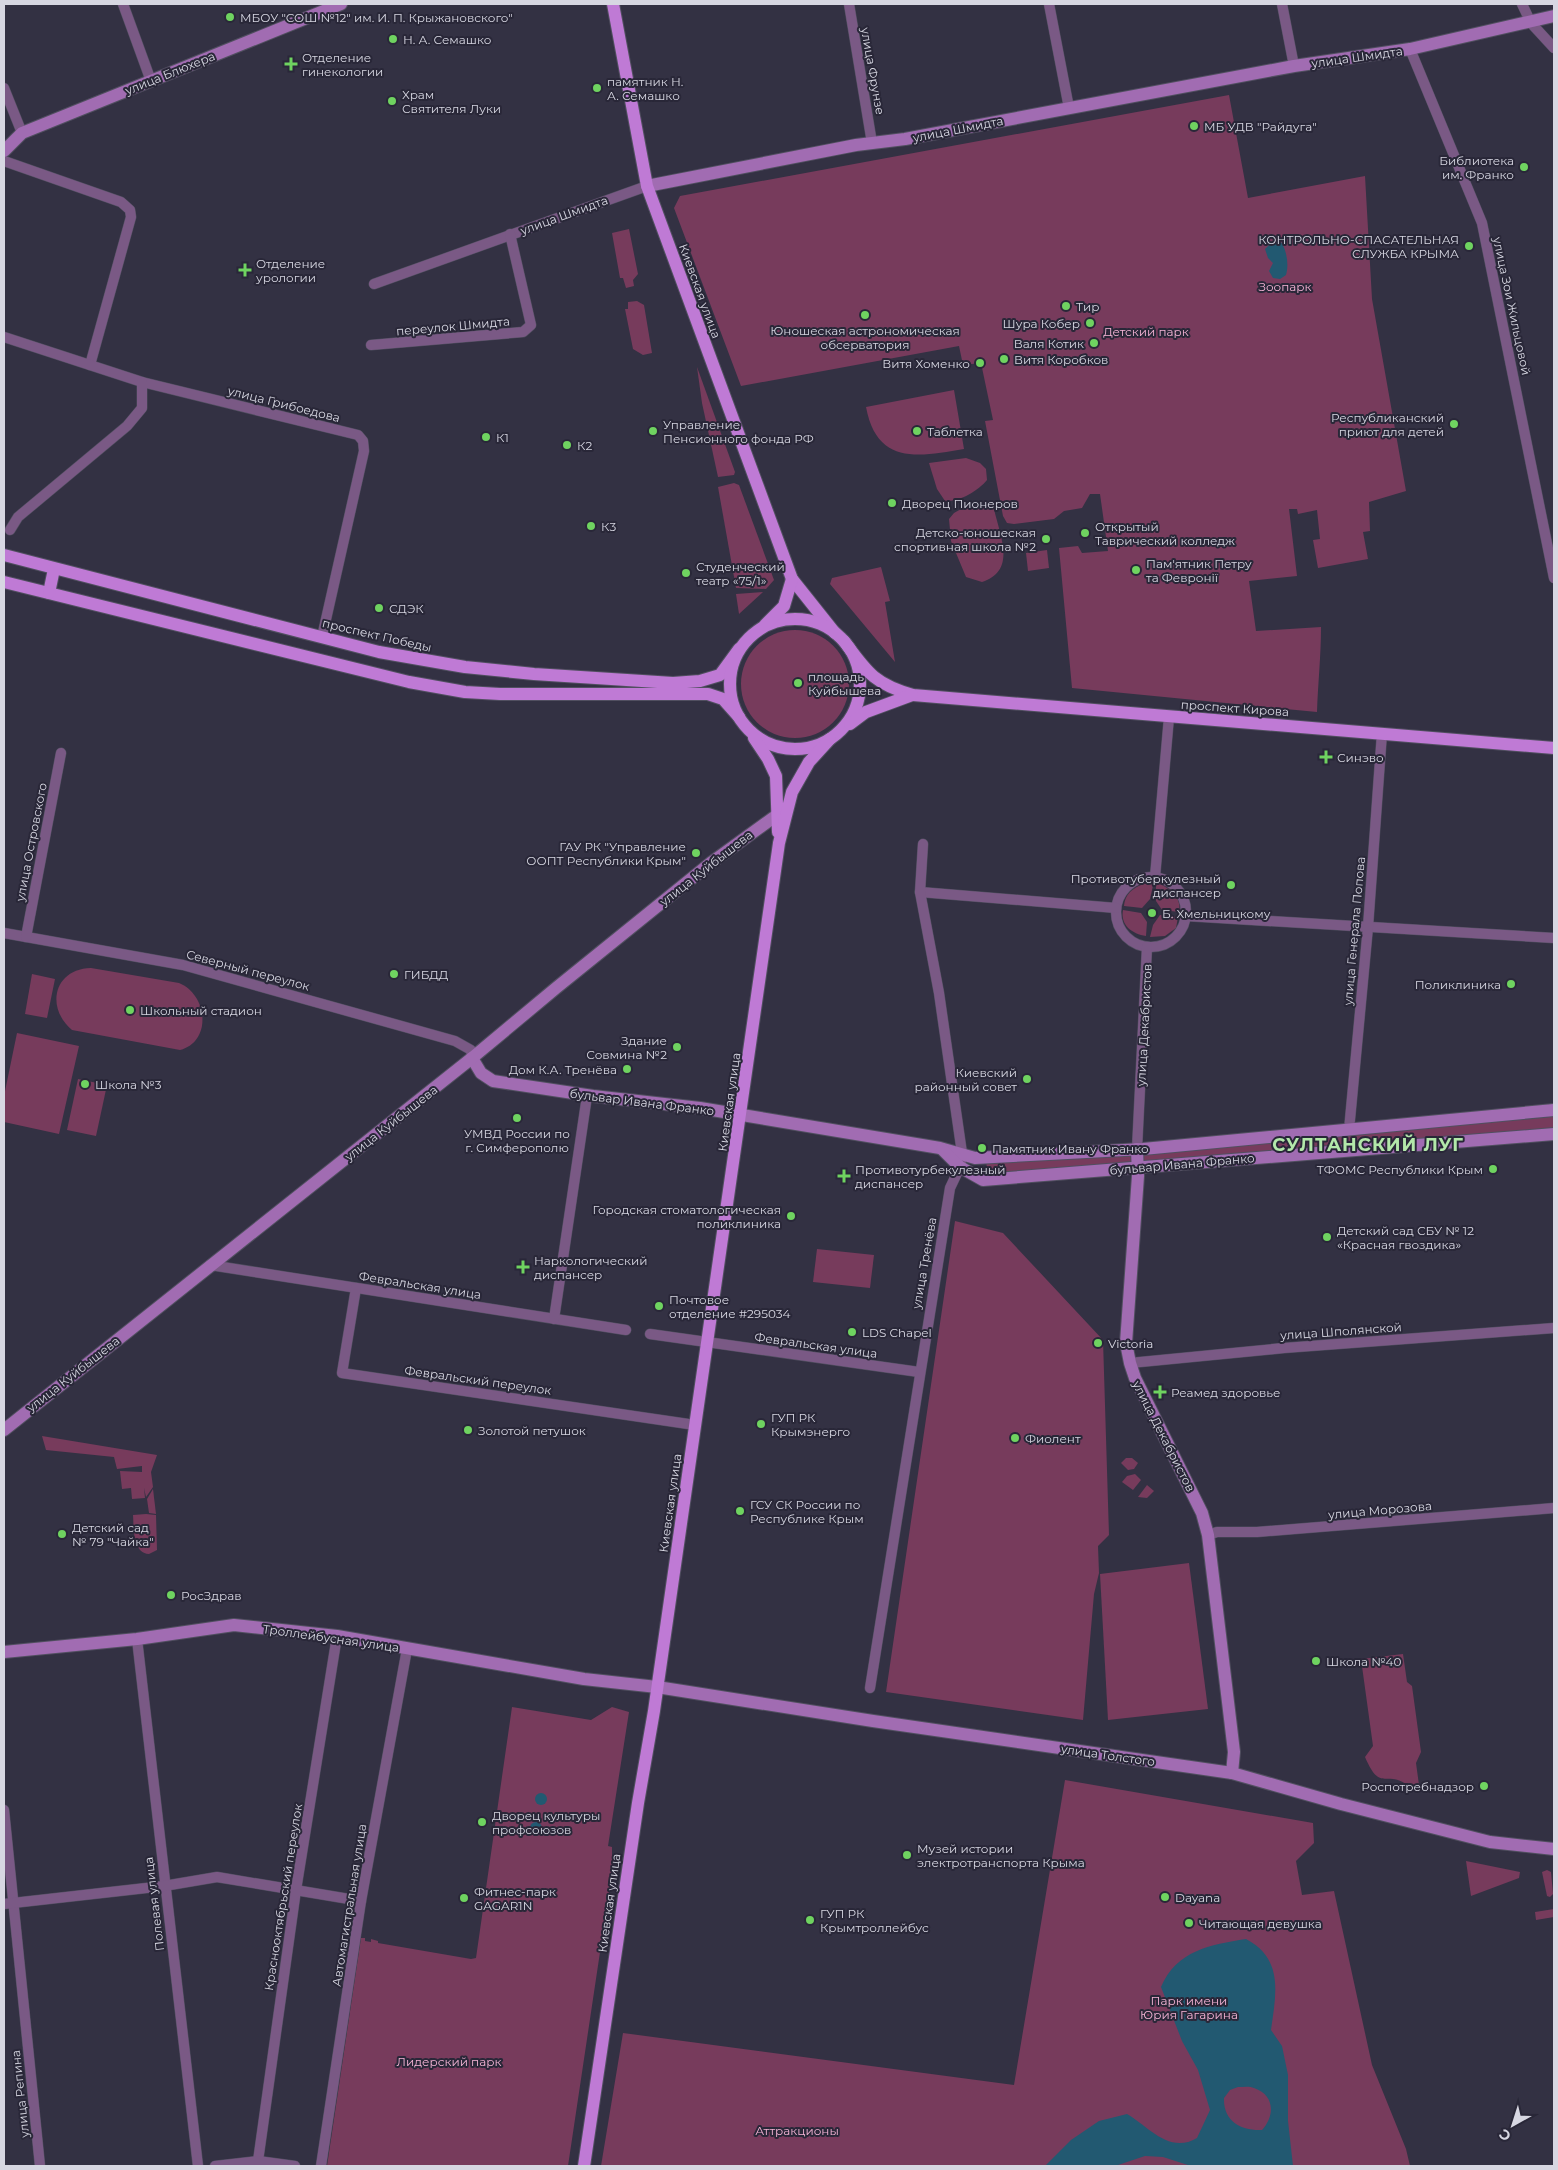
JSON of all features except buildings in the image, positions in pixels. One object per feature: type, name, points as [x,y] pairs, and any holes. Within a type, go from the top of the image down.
[{"type":"main road","name":"улица Блюхера","points":[[4,151],[22,133],[342,4]]},
{"type":"main road","name":"Киевская улица","points":[[613,4],[647,186],[792,579],[839,637]]},
{"type":"main road","name":"улица Шмидта","points":[[647,186],[1294,66],[1410,49],[1550,18]]},
{"type":"main road","name":"проспект Победы","points":[[4,555],[379,652],[465,667],[534,674],[673,683],[700,681],[720,675],[739,649]]},
{"type":"main road","points":[[50,593],[54,569]]},
{"type":"main road","points":[[739,717],[732,697],[729,678],[731,668],[739,649],[784,606],[792,579]]},
{"type":"main road","points":[[4,582],[409,682],[465,692],[500,694],[708,694],[723,699],[748,730],[758,738],[779,748],[808,748],[833,737],[866,712],[899,698],[913,695]]},
{"type":"main road","points":[[763,627],[793,620],[808,621],[839,637],[869,675],[892,689],[913,695]]},
{"type":"main road","points":[[833,737],[848,723],[855,710],[859,696],[857,666],[839,637]]},
{"type":"main road","name":"проспект Кирова","points":[[913,695],[1554,748]]},
{"type":"main road","name":"Киевская улица","points":[[748,730],[768,759],[776,776],[779,843]]},
{"type":"main road","name":"Киевская улица","points":[[584,2166],[708,1343],[779,843],[792,792],[810,762],[833,737]]},
{"type":"main road","name":"улица Куйбышева","points":[[4,1430],[472,1058],[723,853],[777,815]]},
{"type":"main road","name":"бульвар Ивана Франко","points":[[472,1058],[488,1079],[587,1096],[741,1114],[940,1148],[975,1158],[1137,1149],[1554,1110]]},
{"type":"main road","name":"бульвар Ивана Франко","points":[[940,1148],[960,1167],[983,1180],[1554,1134]]},
{"type":"main road","name":"улица Декабристов","points":[[1137,1149],[1138,1168],[1126,1343],[1135,1378],[1202,1513],[1208,1535],[1234,1752],[1232,1773]]},
{"type":"main road","name":"Троллейбусная улица","points":[[4,1652],[137,1639],[234,1625],[337,1636],[584,1679],[657,1687]]},
{"type":"main road","name":"улица Толстого","points":[[657,1687],[863,1720],[1232,1773],[1341,1804],[1490,1842],[1554,1849]]},
{"type":"street","points":[[122,4],[151,81]]},
{"type":"street","name":"улица Фрунзе","points":[[849,4],[872,143]]},
{"type":"street","points":[[1049,4],[1069,108]]},
{"type":"street","points":[[1282,4],[1294,66]]},
{"type":"street","points":[[1522,4],[1531,22],[1554,48]]},
{"type":"street","name":"улица Зои Жильцовой","points":[[1410,49],[1482,223],[1554,578]]},
{"type":"street","points":[[4,88],[22,133]]},
{"type":"street","points":[[4,161],[121,202],[130,210],[131,217],[90,365]]},
{"type":"street","name":"улица Шмидта","points":[[374,284],[647,186]]},
{"type":"street","name":"переулок Шмидта","points":[[370,345],[523,332],[531,325],[510,234]]},
{"type":"street","name":"улица Грибоедова","points":[[4,338],[142,382],[358,435],[363,441],[364,451],[322,637]]},
{"type":"street","points":[[10,530],[18,517],[127,426],[142,408],[142,382]]},
{"type":"street","points":[[1155,877],[1169,717]]},
{"type":"street","name":"улица Генерала Попова","points":[[1349,1130],[1368,927],[1382,734]]},
{"type":"street","name":"улица Островского","points":[[26,937],[61,753]]},
{"type":"street","name":"улица Тренёва","points":[[870,1688],[919,1372],[950,1188],[960,1167],[962,1154],[939,994],[920,892],[923,844]]},
{"type":"street","points":[[1155,877],[1168,881],[1179,890],[1185,903],[1186,916],[1182,930],[1173,940],[1161,946],[1147,947],[1134,943],[1124,934],[1117,922],[1116,908],[1120,895],[1129,884],[1142,878],[1155,877]]},
{"type":"street","points":[[920,892],[1116,908]]},
{"type":"street","points":[[1186,916],[1554,938]]},
{"type":"street","name":"Северный переулок","points":[[4,933],[183,965],[362,1013],[455,1041],[471,1050],[472,1058]]},
{"type":"street","name":"улица Декабристов","points":[[1137,1149],[1147,947]]},
{"type":"street","points":[[554,1319],[587,1096]]},
{"type":"street","name":"Февральская улица","points":[[210,1265],[626,1330]]},
{"type":"street","name":"Февральский переулок","points":[[356,1288],[342,1373],[695,1425]]},
{"type":"street","name":"улица Шполянской","points":[[1130,1363],[1284,1348],[1554,1328]]},
{"type":"street","name":"Февральская улица","points":[[650,1334],[919,1372]]},
{"type":"street","name":"улица Морозова","points":[[1208,1535],[1217,1532],[1257,1532],[1554,1508]]},
{"type":"street","name":"Краснооктябрьский переулок","points":[[258,2161],[296,1890],[337,1636]]},
{"type":"street","name":"Полевая улица","points":[[137,1639],[164,1886],[198,2166]]},
{"type":"street","name":"Автомагистральная улица","points":[[321,2166],[361,1901],[407,1649]]},
{"type":"street","name":"улица Репина","points":[[4,1810],[9,1904],[40,2166]]},
{"type":"street","points":[[9,1904],[164,1886],[217,1877],[361,1901]]},
{"type":"street","points":[[215,2166],[258,2161],[295,2166]]},
{"type":"green space","name":"Детский парк","points":[[1229,95],[1248,198],[1365,176],[1372,299],[1406,491],[1369,502],[1370,531],[1363,532],[1368,559],[1318,568],[1313,540],[1320,539],[1317,510],[1298,514],[1297,509],[1289,509],[1297,576],[1249,581],[1256,631],[1321,627],[1317,712],[1072,688],[1059,548],[1078,546],[1082,553],[1108,551],[1100,494],[1090,494],[1082,508],[1064,511],[1054,519],[1014,524],[1007,523],[1003,516],[985,421],[993,420],[981,363],[963,365],[959,346],[741,386],[674,208],[680,196]]},
{"type":"green space","points":[[629,229],[638,274],[633,280],[634,286],[626,288],[623,278],[620,278],[612,233]]},
{"type":"green space","points":[[637,301],[644,305],[652,353],[643,355],[633,349],[625,309],[628,309],[628,302]]},
{"type":"green space","points":[[697,367],[735,472],[734,475],[718,477],[702,403]]},
{"type":"green space","name":"Таблетка","points":[[954,390],[964,449],[916,455],[902,453],[890,448],[879,439],[871,426],[866,407]]},
{"type":"green space","points":[[966,458],[980,463],[986,469],[987,480],[968,495],[956,500],[945,501],[937,489],[929,463]]},
{"type":"green space","points":[[734,483],[739,485],[774,580],[766,589],[736,588],[718,487]]},
{"type":"green space","points":[[968,505],[988,505],[994,509],[1002,541],[1003,561],[999,570],[993,577],[982,582],[966,577],[951,541],[949,519],[954,513]]},
{"type":"green space","points":[[1047,550],[1049,568],[1028,571],[1026,553]]},
{"type":"green space","points":[[881,567],[890,601],[885,602],[895,662],[830,584],[832,578]]},
{"type":"green space","points":[[763,592],[739,614],[736,594]]},
{"type":"green space","points":[[795,630],[816,634],[833,646],[845,663],[849,684],[845,705],[833,722],[816,734],[795,738],[774,734],[757,722],[745,705],[741,684],[745,663],[757,646],[774,634]]},
{"type":"green space","points":[[1154,881],[1150,899],[1142,908],[1124,906],[1130,892],[1139,886]]},
{"type":"green space","points":[[1156,882],[1174,893],[1178,901],[1179,912],[1162,910],[1156,901]]},
{"type":"green space","points":[[1123,910],[1141,913],[1147,922],[1146,936],[1128,928],[1123,920]]},
{"type":"green space","points":[[1160,915],[1178,917],[1176,928],[1165,936],[1150,937],[1153,925]]},
{"type":"green space","name":"Школьный стадион","points":[[91,968],[179,983],[196,997],[200,1007],[202,1028],[198,1037],[191,1045],[180,1050],[72,1030],[58,1011],[56,1001],[58,991],[62,982],[69,975],[78,970]]},
{"type":"green space","points":[[32,974],[55,979],[47,1018],[25,1014]]},
{"type":"green space","points":[[17,1033],[79,1046],[59,1134],[4,1122],[4,1096]]},
{"type":"green space","points":[[78,1079],[107,1085],[96,1136],[67,1130]]},
{"type":"green space","points":[[1554,1114],[1554,1130],[1140,1163],[1140,1154]]},
{"type":"green space","points":[[1135,1154],[1135,1164],[988,1175],[986,1161]]},
{"type":"green space","name":"Фиолент","points":[[955,1221],[1003,1233],[1103,1340],[1109,1535],[1098,1546],[1099,1573],[1094,1594],[1083,1720],[886,1692]]},
{"type":"green space","points":[[817,1249],[874,1255],[870,1288],[813,1282]]},
{"type":"green space","points":[[42,1436],[157,1455],[151,1472],[153,1487],[146,1497],[144,1488],[145,1498],[132,1499],[131,1488],[122,1489],[120,1471],[142,1472],[142,1466],[117,1469],[114,1457],[46,1450]]},
{"type":"green space","points":[[1126,1458],[1132,1458],[1138,1463],[1134,1469],[1128,1470],[1121,1463]]},
{"type":"green space","points":[[1135,1474],[1141,1480],[1133,1490],[1122,1482],[1127,1476]]},
{"type":"green space","points":[[1147,1485],[1154,1491],[1147,1498],[1138,1497]]},
{"type":"green space","points":[[153,1489],[156,1514],[149,1513],[147,1499]]},
{"type":"green space","points":[[133,1515],[156,1515],[157,1550],[149,1554],[143,1553],[137,1545]]},
{"type":"green space","points":[[1189,1563],[1208,1709],[1108,1720],[1100,1574]]},
{"type":"green space","points":[[1403,1654],[1407,1682],[1412,1686],[1421,1752],[1416,1763],[1419,1785],[1409,1786],[1401,1781],[1384,1779],[1375,1775],[1365,1757],[1373,1746],[1361,1659]]},
{"type":"green space","name":"Лидерский парк","points":[[512,1707],[591,1720],[612,1707],[629,1712],[608,1846],[612,1847],[612,1872],[568,2166],[327,2166],[361,1938],[365,1938],[365,1941],[371,1942],[371,1939],[378,1941],[378,1943],[471,1959],[476,1958]]},
{"type":"green space","name":"Парк имени Юрия Гагарина","points":[[1065,1780],[1313,1823],[1314,1843],[1296,1861],[1302,1895],[1334,1891],[1372,2065],[1406,2149],[1410,2166],[601,2166],[623,2033],[1014,2085]]},
{"type":"green space","points":[[1466,1861],[1520,1872],[1519,1878],[1471,1896]]},
{"type":"green space","points":[[1547,1870],[1551,1872],[1553,1894],[1550,1897],[1547,1896],[1542,1872]]},
{"type":"green space","points":[[1554,1909],[1554,1917],[1536,1920],[1535,1912]]},
{"type":"water","points":[[1273,241],[1281,242],[1287,258],[1286,275],[1280,279],[1273,278],[1269,271],[1273,263],[1268,258],[1265,249]]},
{"type":"water","points":[[539,1793],[543,1793],[547,1799],[543,1805],[539,1805],[535,1801],[535,1797]]},
{"type":"water","points":[[534,1822],[538,1822],[542,1828],[538,1834],[534,1834],[530,1830],[530,1826]]},
{"type":"water","points":[[1246,1939],[1258,1947],[1267,1957],[1275,1979],[1275,2003],[1271,2030],[1282,2046],[1288,2075],[1288,2121],[1293,2166],[1191,2166],[1163,2157],[1145,2156],[1115,2166],[1045,2166],[1071,2140],[1099,2121],[1127,2114],[1168,2141],[1177,2143],[1187,2142],[1197,2138],[1210,2110],[1198,2070],[1182,2041],[1161,1987],[1176,1965],[1185,1957],[1208,1947]],"holes":[[[1238,2087],[1254,2088],[1261,2091],[1269,2101],[1271,2112],[1262,2130],[1247,2129],[1240,2126],[1227,2113],[1224,2106],[1224,2098],[1230,2090]]]},
{"type":"place","name":"МБОУ \"СОШ №12\" им. И. П. Крыжановского\"","points":[[230,17]]},
{"type":"place","name":"Н. А. Семашко","points":[[393,39]]},
{"type":"place","name":"Отделение гинекологии","points":[[291,64]]},
{"type":"place","name":"памятник Н. А. Семашко","points":[[597,88]]},
{"type":"place","name":"Храм Святителя Луки","points":[[392,101]]},
{"type":"place","name":"МБ УДВ \"Райдуга\"","points":[[1194,126]]},
{"type":"place","name":"Библиотека им. Франко","points":[[1524,167]]},
{"type":"place","name":"КОНТРОЛЬНО-СПАСАТЕЛЬНАЯ СЛУЖБА КРЫМА","points":[[1469,246]]},
{"type":"place","name":"Отделение урологии","points":[[245,270]]},
{"type":"place","name":"Тир","points":[[1066,306]]},
{"type":"place","name":"Юношеская астрономическая обсерватория","points":[[865,315]]},
{"type":"place","name":"Шура Кобер","points":[[1090,323]]},
{"type":"place","name":"Валя Котик","points":[[1094,343]]},
{"type":"place","name":"Витя Коробков","points":[[1004,359]]},
{"type":"place","name":"Витя Хоменко","points":[[980,363]]},
{"type":"place","name":"Республиканский приют для детей","points":[[1454,424]]},
{"type":"place","name":"Управление Пенсионного фонда РФ","points":[[653,431]]},
{"type":"place","name":"Таблетка","points":[[917,431]]},
{"type":"place","name":"К1","points":[[486,437]]},
{"type":"place","name":"К2","points":[[567,445]]},
{"type":"place","name":"Дворец Пионеров","points":[[892,503]]},
{"type":"place","name":"К3","points":[[591,526]]},
{"type":"place","name":"Открытый Таврический колледж","points":[[1085,533]]},
{"type":"place","name":"Детско-юношеская спортивная школа №2","points":[[1046,539]]},
{"type":"place","name":"Пам'ятник Петру та Февронії","points":[[1136,570]]},
{"type":"place","name":"Студенческий театр «75/1»","points":[[686,573]]},
{"type":"place","name":"СДЭК","points":[[379,608]]},
{"type":"place","name":"площадь Куйбышева","points":[[798,683]]},
{"type":"place","name":"Синэво","points":[[1326,757]]},
{"type":"place","name":"ГАУ РК \"Управление ООПТ Республики Крым\"","points":[[696,853]]},
{"type":"place","name":"Противотуберкулезный диспансер","points":[[1231,885]]},
{"type":"place","name":"Б. Хмельницкому","points":[[1152,913]]},
{"type":"place","name":"ГИБДД","points":[[394,974]]},
{"type":"place","name":"Поликлиника","points":[[1511,984]]},
{"type":"place","name":"Школьный стадион","points":[[130,1010]]},
{"type":"place","name":"Здание Совмина №2","points":[[677,1047]]},
{"type":"place","name":"Дом К.А. Тренёва","points":[[627,1069]]},
{"type":"place","name":"Киевский районный совет","points":[[1027,1079]]},
{"type":"place","name":"Школа №3","points":[[85,1084]]},
{"type":"place","name":"УМВД России по г. Симферополю","points":[[517,1118]]},
{"type":"place","name":"Памятник Ивану Франко","points":[[982,1148]]},
{"type":"place","name":"ТФОМС Республики Крым","points":[[1493,1169]]},
{"type":"place","name":"Противотурбекулезный диспансер","points":[[844,1176]]},
{"type":"place","name":"Городская стоматологическая поликлиника","points":[[791,1216]]},
{"type":"place","name":"Детский сад СБУ № 12 «Красная гвоздика»","points":[[1327,1237]]},
{"type":"place","name":"Наркологический диспансер","points":[[523,1267]]},
{"type":"place","name":"Почтовое отделение #295034","points":[[659,1306]]},
{"type":"place","name":"LDS Chapel","points":[[852,1332]]},
{"type":"place","name":"Victoria","points":[[1098,1343]]},
{"type":"place","name":"Реамед здоровье","points":[[1160,1392]]},
{"type":"place","name":"ГУП РК Крымэнерго","points":[[761,1424]]},
{"type":"place","name":"Золотой петушок","points":[[468,1430]]},
{"type":"place","name":"Фиолент","points":[[1015,1438]]},
{"type":"place","name":"ГСУ СК России по Республике Крым","points":[[740,1511]]},
{"type":"place","name":"Детский сад № 79 \"Чайка\"","points":[[62,1534]]},
{"type":"place","name":"РосЗдрав","points":[[171,1595]]},
{"type":"place","name":"Школа №40","points":[[1316,1661]]},
{"type":"place","name":"Роспотребнадзор","points":[[1484,1786]]},
{"type":"place","name":"Дворец культуры профсоюзов","points":[[482,1822]]},
{"type":"place","name":"Музей истории электротранспорта Крыма","points":[[907,1855]]},
{"type":"place","name":"Dayana","points":[[1165,1897]]},
{"type":"place","name":"Фитнес-парк GAGAR1N","points":[[464,1898]]},
{"type":"place","name":"ГУП РК Крымтроллейбус","points":[[810,1920]]},
{"type":"place","name":"Читающая девушка","points":[[1189,1923]]},
{"type":"district","name":"СУЛТАНСКИЙ ЛУГ","points":[[1368,1145]]},
{"type":"park label","name":"Зоопарк","points":[[1285,286]]},
{"type":"park label","name":"Аттракционы","points":[[797,2130]]}]
